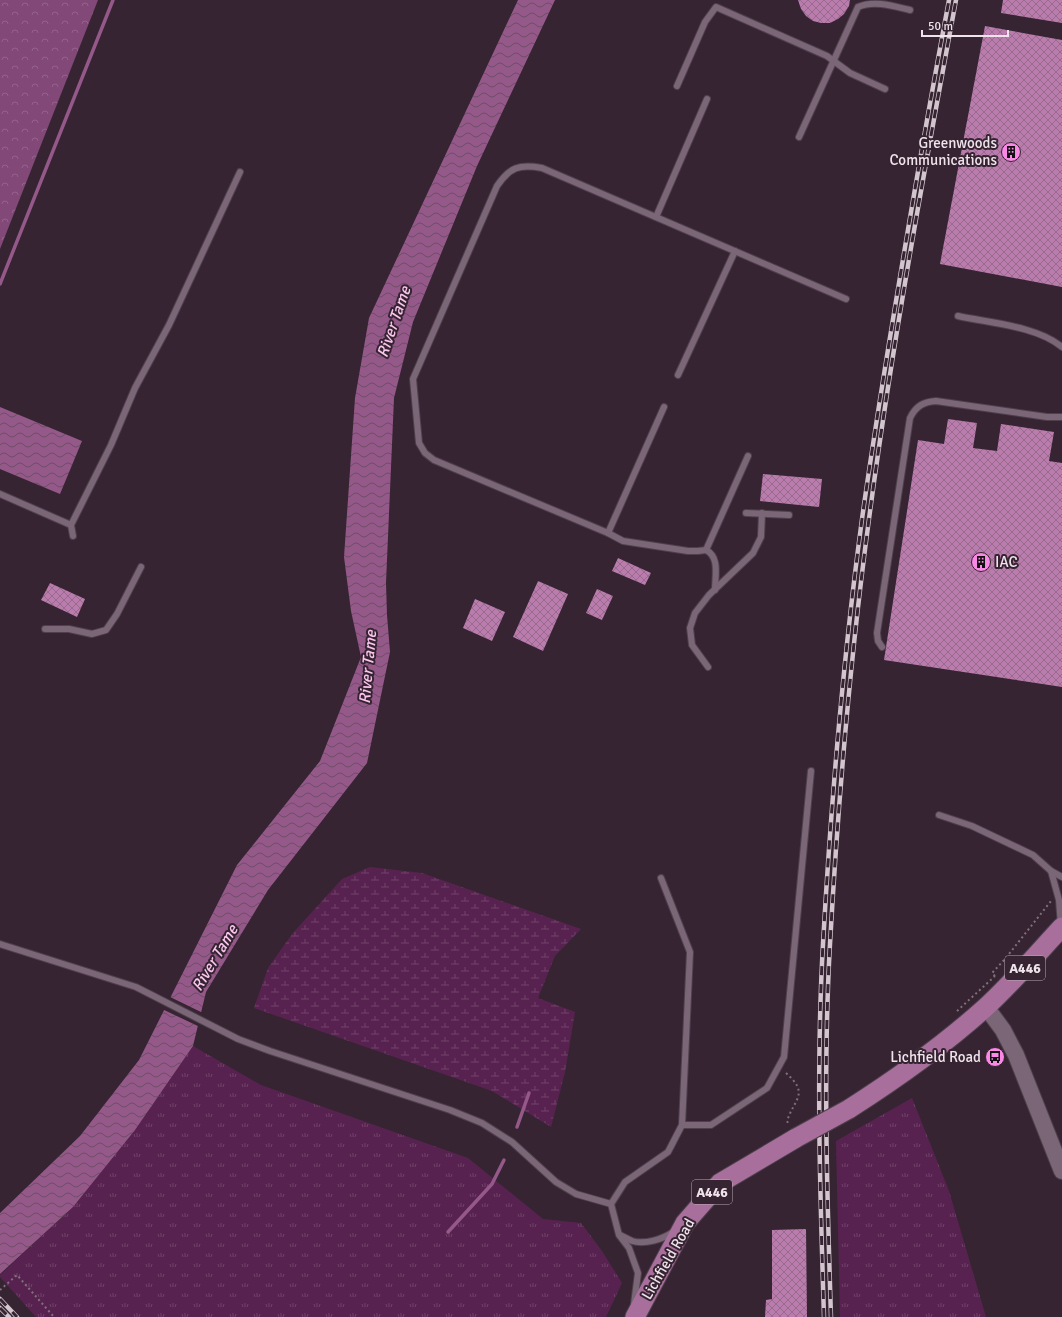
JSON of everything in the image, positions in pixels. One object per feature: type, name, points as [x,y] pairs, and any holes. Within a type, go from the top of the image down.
[{"type":"highway","name":"Lichfield Road","points":[[634,1317],[685,1223],[720,1183],[795,1131],[849,1109],[877,1091],[944,1042],[986,1007],[1061,928]]},
{"type":"main road","points":[[986,1007],[1003,1030],[1016,1056],[1062,1170]]},
{"type":"lane","points":[[799,137],[858,7],[865,3],[875,2],[910,10]]},
{"type":"lane","points":[[677,86],[705,22],[716,7],[827,56],[850,73],[885,89]]},
{"type":"lane","points":[[656,217],[707,99]]},
{"type":"lane","points":[[714,590],[716,560],[712,553],[706,550],[688,551],[624,541],[434,460],[425,453],[420,443],[413,379],[497,186],[505,175],[518,168],[527,165],[542,168],[846,299]]},
{"type":"lane","points":[[73,536],[71,525],[111,445],[135,388],[169,325],[240,172]]},
{"type":"lane","points":[[678,375],[734,251]]},
{"type":"lane","points":[[958,316],[1043,334],[1062,347]]},
{"type":"lane","points":[[882,647],[878,642],[877,633],[910,418],[913,411],[926,402],[936,401],[1047,417],[1062,417]]},
{"type":"lane","points":[[608,533],[664,407]]},
{"type":"lane","points":[[706,550],[748,456]]},
{"type":"lane","points":[[0,494],[71,525]]},
{"type":"lane","points":[[746,513],[789,515]]},
{"type":"lane","points":[[708,666],[692,645],[690,628],[695,613],[714,590],[753,553],[760,537],[762,513]]},
{"type":"lane","points":[[45,628],[69,629],[92,634],[106,630],[117,614],[141,567]]},
{"type":"lane","points":[[682,1125],[711,1125],[767,1088],[784,1057],[810,771]]},
{"type":"lane","points":[[939,815],[972,826],[1033,854],[1051,871],[1062,878]]},
{"type":"lane","points":[[1051,871],[1059,900],[1061,928]]},
{"type":"lane","points":[[634,1317],[638,1273],[629,1248],[619,1234],[611,1204],[625,1182],[668,1152],[682,1125],[690,952],[660,878]]},
{"type":"lane","points":[[0,944],[136,987],[238,1039],[270,1051],[450,1110],[482,1123],[512,1142],[556,1182],[576,1194],[611,1204]]},
{"type":"lane","points":[[619,1234],[633,1241],[644,1242],[666,1237],[685,1223]]},
{"type":"path","points":[[1006,987],[992,973],[1051,902],[1059,900]]},
{"type":"path","points":[[779,1067],[792,1078],[797,1086],[799,1094],[798,1099],[789,1114],[787,1121],[795,1131]]},
{"type":"path","points":[[0,1290],[17,1275],[54,1317]]},
{"type":"green space","points":[[0,0],[98,0],[0,249]]},
{"type":"green space","points":[[370,867],[422,873],[581,929],[555,956],[538,998],[575,1012],[565,1072],[551,1127],[492,1091],[254,1008],[268,968],[292,934],[342,879]]},
{"type":"green space","points":[[193,1046],[261,1085],[468,1158],[543,1219],[581,1223],[602,1251],[622,1283],[606,1317],[36,1317],[0,1277],[0,1275],[73,1207],[135,1130]]},
{"type":"green space","points":[[912,1098],[949,1191],[986,1317],[840,1317],[836,1141]]},
{"type":"water","name":"River Tame","points":[[518,0],[555,0],[477,166],[413,322],[394,398],[386,583],[390,652],[367,763],[268,890],[206,992],[193,1046],[135,1130],[73,1207],[0,1274],[0,1213],[80,1136],[139,1060],[237,865],[320,761],[361,657],[351,611],[344,557],[355,398],[369,318]]},
{"type":"water","points":[[0,407],[82,441],[60,494],[0,469]]},
{"type":"pier","points":[[168,996],[203,1013],[200,1027],[162,1009]]},
{"type":"building","points":[[798,0],[850,0],[849,6],[844,14],[838,19],[830,23],[821,23],[813,21],[806,16],[801,9]]},
{"type":"building","points":[[1003,0],[1062,0],[1062,23],[1001,13]]},
{"type":"building","name":"Greenwoods Communications","points":[[985,26],[1062,40],[1062,287],[940,264]]},
{"type":"building","name":"IAC","points":[[948,419],[977,423],[973,448],[997,451],[1001,424],[1054,432],[1049,461],[1062,463],[1062,687],[884,660],[918,440],[944,444]]},
{"type":"building","points":[[763,474],[822,479],[819,507],[760,501]]},
{"type":"building","points":[[618,558],[651,573],[645,585],[612,571]]},
{"type":"building","points":[[538,581],[568,594],[543,651],[513,637]]},
{"type":"building","points":[[50,583],[85,599],[77,617],[41,600]]},
{"type":"building","points":[[597,589],[613,596],[602,620],[586,613]]},
{"type":"building","points":[[475,599],[505,612],[492,641],[463,628]]},
{"type":"building","points":[[806,1229],[807,1317],[765,1317],[766,1300],[772,1299],[772,1230]]},
{"type":"waterway","points":[[0,284],[113,0]]},
{"type":"waterway","points":[[517,1127],[529,1093]]},
{"type":"waterway","points":[[448,1232],[492,1184],[504,1160]]},
{"type":"railway","points":[[824,1317],[819,1084],[821,991],[826,891],[838,731],[855,572],[870,462],[908,230],[949,0]]},
{"type":"railway","points":[[831,1317],[826,1084],[828,991],[833,891],[845,731],[862,572],[878,454],[920,194],[956,0]]},
{"type":"railway","points":[[0,1299],[17,1317]]},
{"type":"railway","points":[[0,1308],[9,1317]]},
{"type":"place","name":"Greenwoods Communications","points":[[1011,152]]},
{"type":"place","name":"IAC","points":[[981,562]]},
{"type":"place","name":"Lichfield Road","points":[[995,1057]]}]
